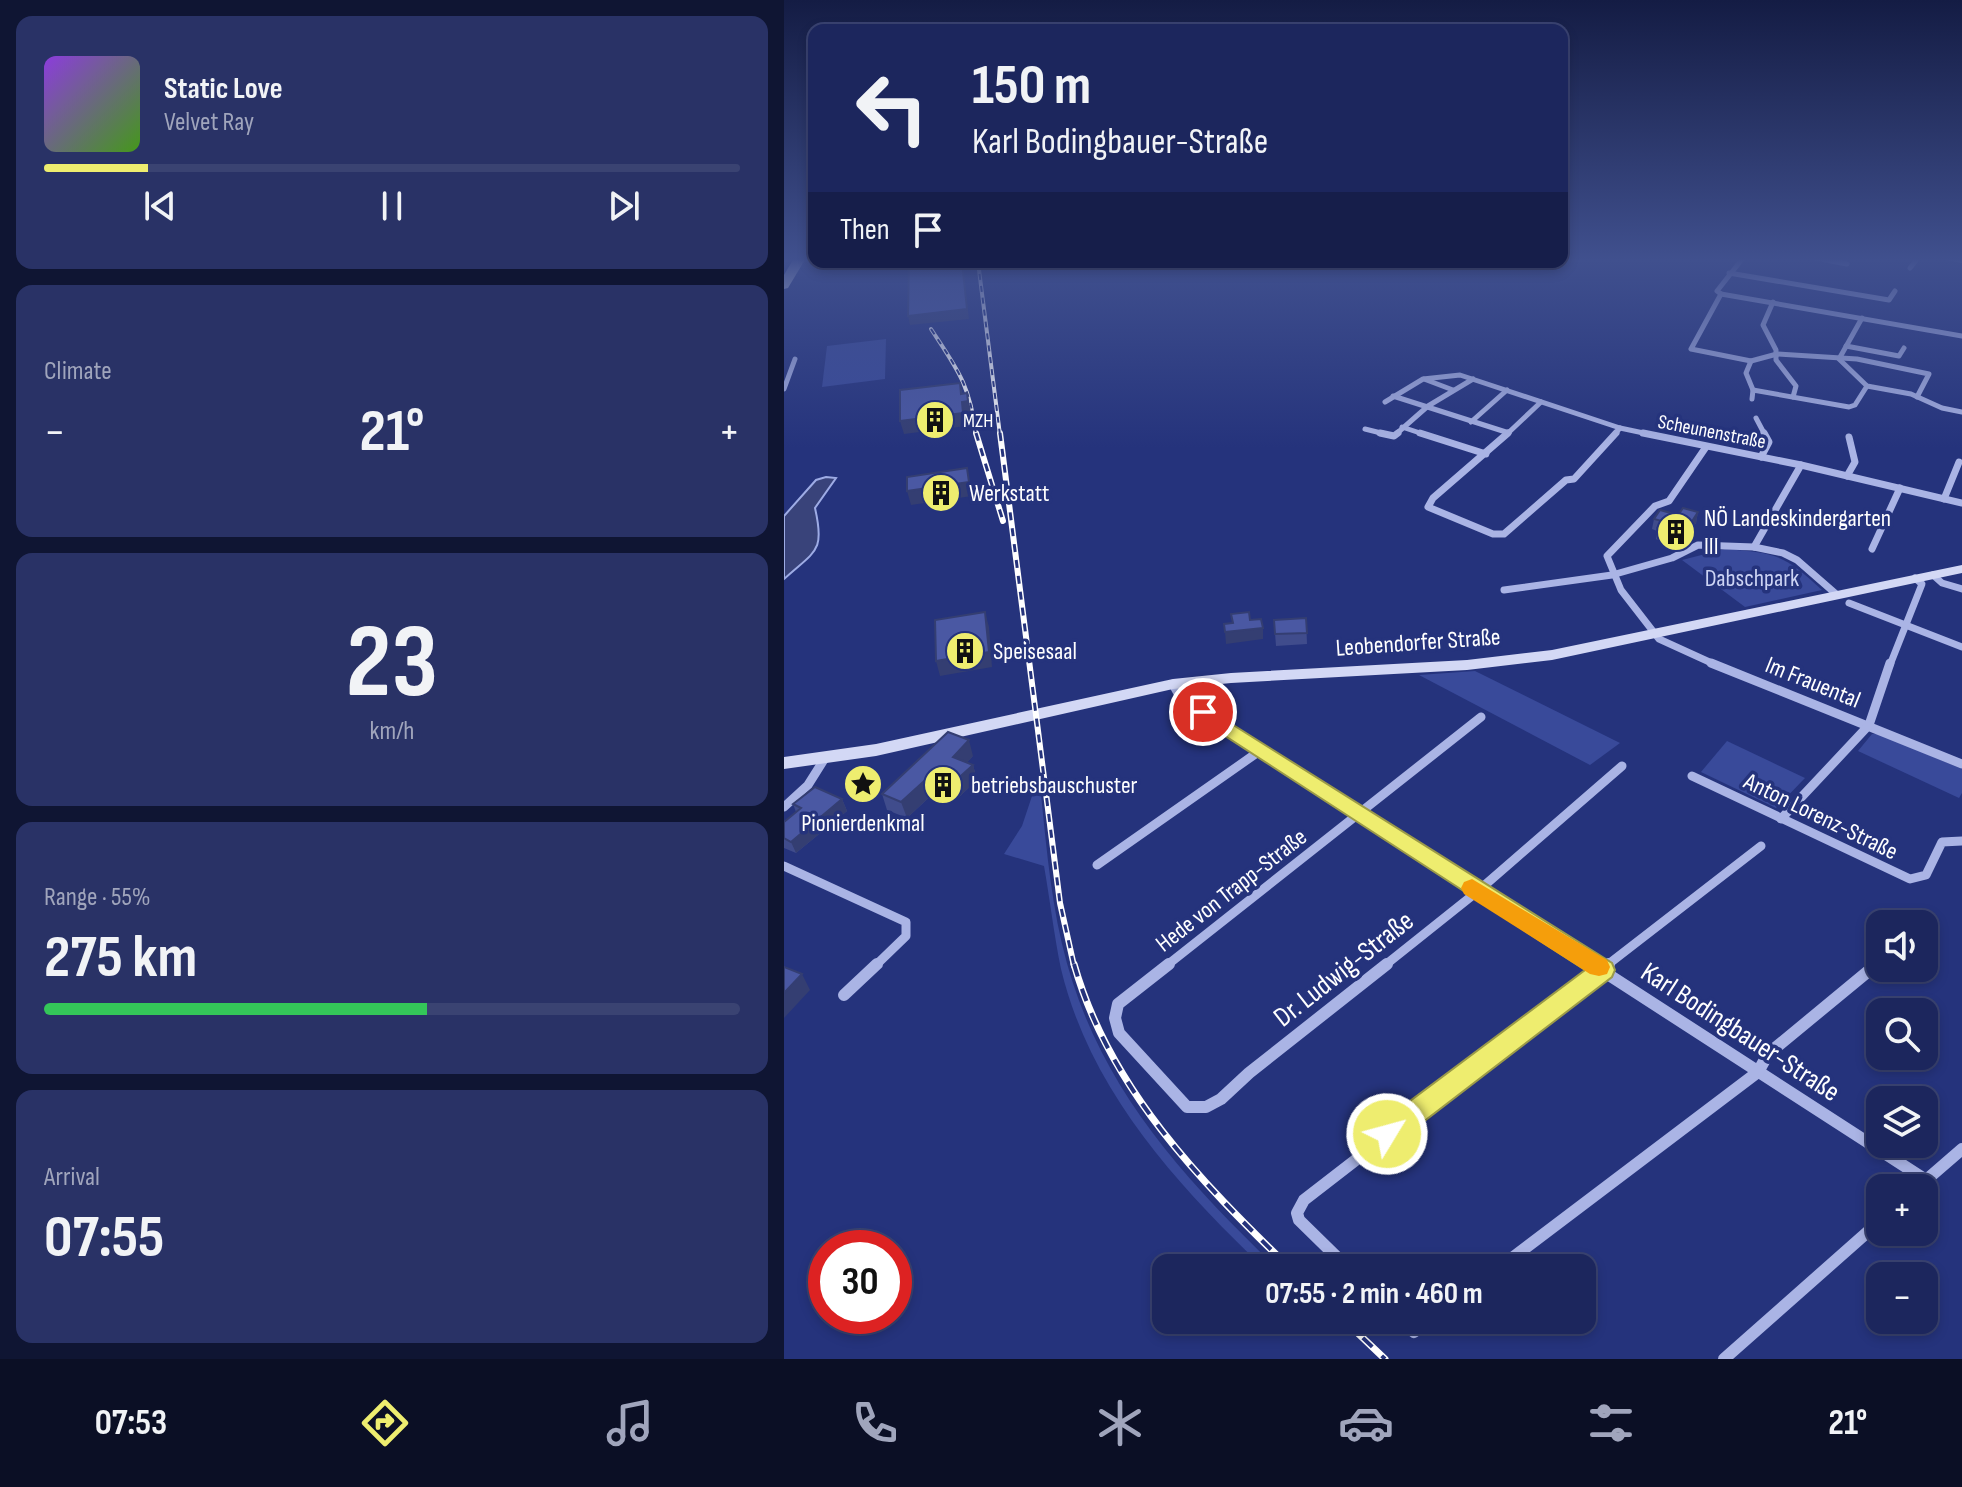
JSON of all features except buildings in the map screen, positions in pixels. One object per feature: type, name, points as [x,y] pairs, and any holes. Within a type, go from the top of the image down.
[{"type":"main road","name":"Leobendorfer Straße","points":[[784,763],[876,750],[1173,684],[1489,663],[1552,655],[1962,569]]},
{"type":"street","points":[[1706,321],[1691,349],[1751,361],[1777,354],[1857,359],[1929,374],[1917,397]]},
{"type":"street","points":[[1765,321],[1763,325],[1777,354],[1776,360],[1796,386],[1793,397]]},
{"type":"street","points":[[1839,359],[1860,321]]},
{"type":"street","points":[[1881,321],[1962,336]]},
{"type":"street","points":[[1846,346],[1896,356],[1901,356],[1904,348]]},
{"type":"street","points":[[784,389],[795,359]]},
{"type":"street","points":[[1839,359],[1855,378],[1867,386],[1917,397],[1962,412]]},
{"type":"street","points":[[1751,361],[1746,373],[1753,390],[1752,399]]},
{"type":"street","name":"Scheunenstraße","points":[[1423,379],[1460,375],[1620,428],[1801,465],[1962,503]]},
{"type":"street","points":[[1385,402],[1423,379],[1453,390]]},
{"type":"street","points":[[1365,429],[1394,436],[1428,406],[1473,379]]},
{"type":"street","points":[[1753,390],[1849,407],[1855,405],[1867,386]]},
{"type":"street","points":[[1471,422],[1507,390]]},
{"type":"street","points":[[1393,396],[1509,433]]},
{"type":"street","points":[[1541,402],[1433,498],[1428,507],[1493,534],[1504,534],[1566,480],[1574,479],[1620,428]]},
{"type":"street","points":[[1756,418],[1769,442],[1761,457]]},
{"type":"street","points":[[1402,427],[1486,454]]},
{"type":"street","points":[[1847,476],[1855,462],[1849,437]]},
{"type":"street","points":[[1652,633],[1612,575],[1608,566],[1609,551],[1655,506],[1669,501],[1706,447]]},
{"type":"street","points":[[1944,499],[1959,462]]},
{"type":"street","points":[[1754,547],[1801,465]]},
{"type":"street","points":[[1872,549],[1900,488]]},
{"type":"street","points":[[1504,590],[1612,575],[1672,558],[1698,545],[1754,547],[1797,560],[1836,594]]},
{"type":"street","points":[[1933,575],[1942,583],[1962,589]]},
{"type":"street","points":[[1781,819],[1869,725],[1903,626],[1922,584],[1915,578]]},
{"type":"street","points":[[1849,603],[1962,647]]},
{"type":"street","name":"Im Frauental","points":[[1652,633],[1667,645],[1962,764]]},
{"type":"street","name":"Karl Bodingbauer-Straße","points":[[1173,684],[1180,697],[1603,970],[1906,1174]]},
{"type":"street","name":"Hede von Trapp-Straße","points":[[1118,1004],[1481,717]]},
{"type":"street","points":[[1097,865],[1261,750]]},
{"type":"street","points":[[784,807],[808,785],[825,758]]},
{"type":"street","name":"Dr. Ludwig-Straße","points":[[1118,1004],[1115,1018],[1119,1033],[1187,1107],[1213,1106],[1249,1073],[1478,891],[1622,766]]},
{"type":"street","name":"Anton Lorenz-Straße","points":[[1692,776],[1910,879],[1926,875],[1942,842],[1962,841]]},
{"type":"street","points":[[1334,1254],[1299,1220],[1297,1213],[1301,1203],[1315,1188],[1761,846]]},
{"type":"street","points":[[784,866],[906,922],[906,936],[844,995]]},
{"type":"street","points":[[1518,1254],[1758,1072],[1768,1054],[1866,973]]},
{"type":"street","points":[[1933,1174],[1962,1149]]},
{"type":"street","points":[[1724,1359],[1866,1233]]},
{"type":"green space","points":[[886,339],[885,379],[822,387],[827,346]]},
{"type":"green space","name":"Dabschpark","points":[[1725,549],[1768,554],[1788,562],[1822,590],[1745,607],[1682,560]]},
{"type":"green space","points":[[1475,671],[1620,743],[1590,765],[1419,675]]},
{"type":"green space","points":[[1872,734],[1879,734],[1962,769],[1962,793],[1959,798],[1858,751]]},
{"type":"green space","points":[[1727,741],[1805,778],[1776,808],[1701,772]]},
{"type":"green space","points":[[1039,775],[1051,881],[1062,944],[1076,993],[1095,1039],[1118,1082],[1174,1160],[1263,1254],[1250,1254],[1199,1203],[1140,1132],[1115,1095],[1074,1013],[1061,969],[1044,866],[1004,854],[1022,826]]},
{"type":"shaded area","points":[[836,478],[815,508],[818,542],[811,555],[784,579],[784,516],[816,480]]},
{"type":"railway","points":[[986,321],[1000,435]]},
{"type":"railway","points":[[931,329],[966,390],[976,435]]},
{"type":"railway","points":[[976,433],[1003,521]]},
{"type":"railway","points":[[1000,433],[1060,903],[1074,966]]},
{"type":"railway","points":[[1074,964],[1110,1052],[1134,1092],[1191,1166],[1276,1254]]},
{"type":"railway","points":[[1359,1334],[1385,1359]]},
{"type":"slow traffic","points":[[1472,888],[1599,967]]},
{"type":"place","name":"MZH","points":[[935,420]]},
{"type":"place","name":"Werkstatt","points":[[941,493]]},
{"type":"place","name":"NÖ Landeskindergarten III","points":[[1676,532]]},
{"type":"place","name":"Speisesaal","points":[[965,651]]},
{"type":"place","name":"Pionierdenkmal","points":[[863,784]]},
{"type":"place","name":"betriebsbauschuster","points":[[943,785]]},
{"type":"route","points":[[1203,712],[1603,970],[1387,1134]]}]
